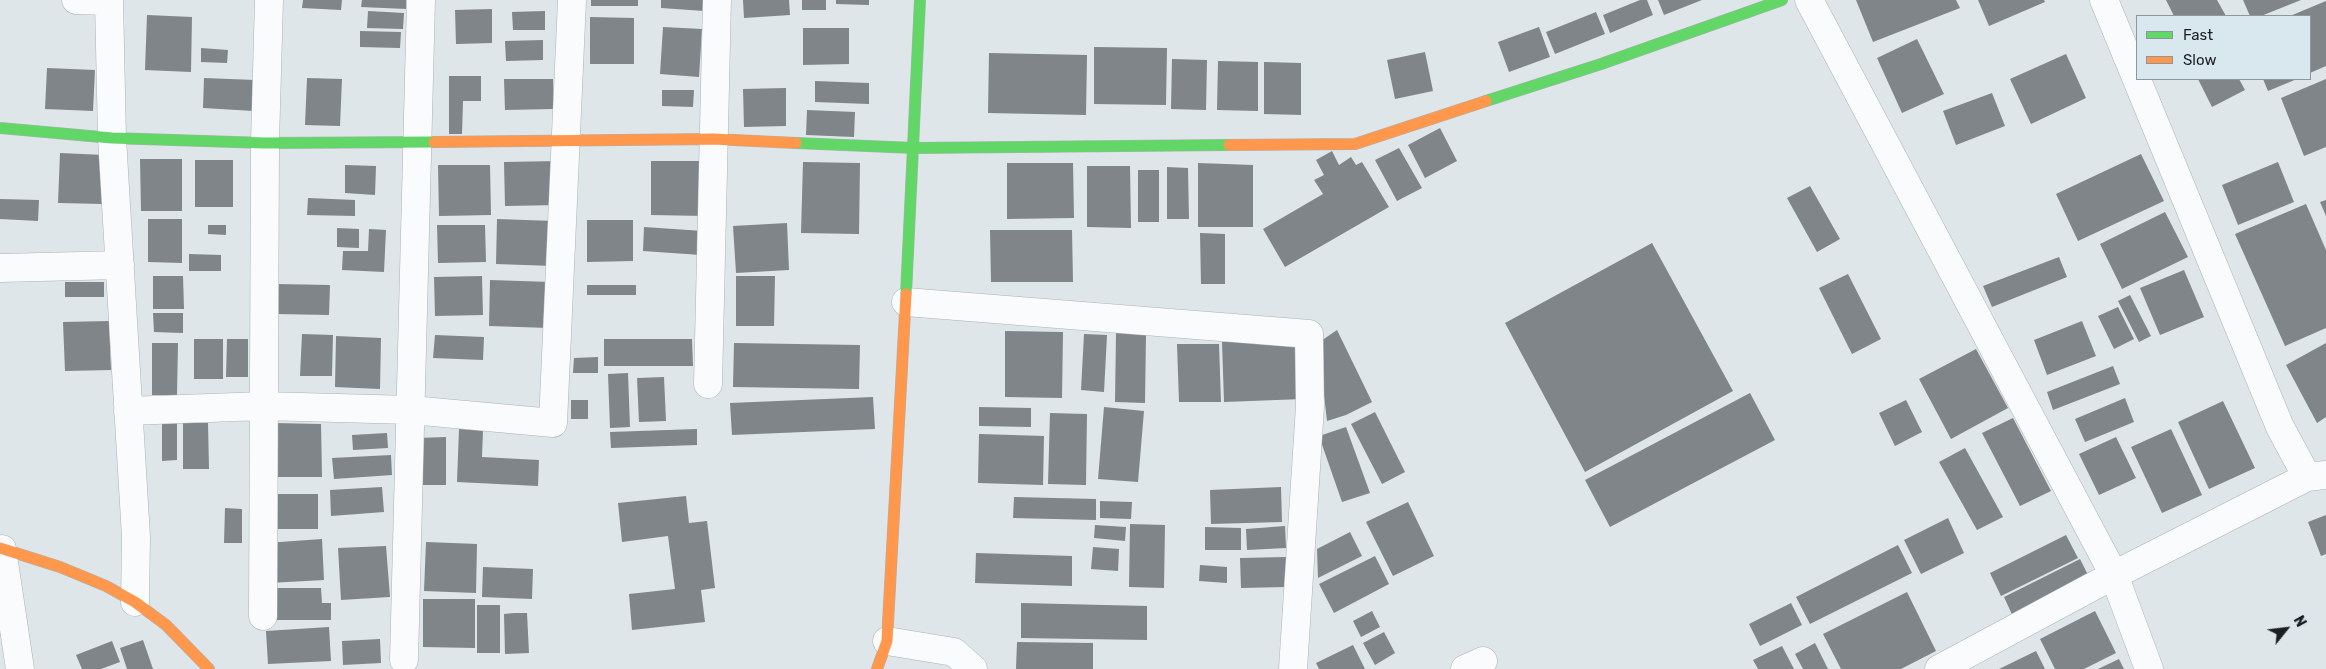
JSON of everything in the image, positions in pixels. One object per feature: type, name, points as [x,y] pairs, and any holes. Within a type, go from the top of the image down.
[{"type":"street","points":[[76,0],[108,1],[112,138],[136,538],[135,602]]},
{"type":"street","points":[[263,616],[265,143],[269,0]]},
{"type":"street","points":[[404,660],[422,0]]},
{"type":"street","points":[[128,411],[263,406],[411,410],[553,423],[572,0]]},
{"type":"street","points":[[708,384],[717,0]]},
{"type":"street","points":[[877,669],[887,641],[914,148],[920,0]]},
{"type":"street","points":[[0,128],[112,138],[265,143],[566,142],[713,139],[914,148],[1355,144],[1600,64],[1782,0]]},
{"type":"street","points":[[1809,0],[2114,575],[2149,669]]},
{"type":"street","points":[[2104,0],[2136,78]]},
{"type":"street","points":[[1939,669],[2114,575],[2316,476],[2280,427],[2137,80]]},
{"type":"street","points":[[0,268],[120,265]]},
{"type":"street","points":[[906,302],[1309,334],[1310,406],[1293,669]]},
{"type":"street","points":[[20,669],[1,549],[60,567],[106,586],[135,602],[166,626],[209,669]]},
{"type":"street","points":[[887,641],[954,652],[973,669]]},
{"type":"building","points":[[303,0],[342,0],[341,10],[302,8]]},
{"type":"building","points":[[362,0],[406,0],[406,9],[361,7]]},
{"type":"building","points":[[591,0],[638,0],[638,6],[591,6]]},
{"type":"building","points":[[661,0],[704,0],[704,11],[661,8]]},
{"type":"building","points":[[743,0],[789,0],[790,15],[744,18]]},
{"type":"building","points":[[802,0],[826,0],[826,10],[802,10]]},
{"type":"building","points":[[836,0],[869,0],[869,5],[836,4]]},
{"type":"building","points":[[1640,0],[1647,0],[1653,15],[1610,33],[1603,15]]},
{"type":"building","points":[[1658,0],[1702,0],[1664,15]]},
{"type":"building","points":[[1856,0],[1956,0],[1960,8],[1873,42]]},
{"type":"building","points":[[1978,0],[2044,0],[2045,2],[1989,26]]},
{"type":"building","points":[[2166,0],[2217,0],[2225,15],[2174,15]]},
{"type":"building","points":[[2243,0],[2301,0],[2264,15],[2250,15]]},
{"type":"building","points":[[2326,1],[2326,66],[2311,73],[2311,15],[2292,15]]},
{"type":"building","points":[[492,9],[492,43],[456,44],[455,10]]},
{"type":"building","points":[[368,11],[404,13],[403,29],[367,28]]},
{"type":"building","points":[[545,11],[545,30],[513,30],[512,12]]},
{"type":"building","points":[[1596,12],[1605,34],[1555,54],[1546,32]]},
{"type":"building","points":[[147,15],[192,17],[191,72],[145,70]]},
{"type":"building","points":[[590,17],[634,18],[634,64],[590,64]]},
{"type":"building","points":[[663,27],[702,29],[699,77],[660,74]]},
{"type":"building","points":[[1539,27],[1550,57],[1509,72],[1498,42]]},
{"type":"building","points":[[803,28],[849,28],[849,64],[803,65]]},
{"type":"building","points":[[360,31],[401,32],[400,48],[360,47]]},
{"type":"building","points":[[1917,39],[1944,94],[1902,113],[1877,58]]},
{"type":"building","points":[[543,40],[543,60],[506,61],[505,41]]},
{"type":"building","points":[[1094,47],[1167,48],[1166,105],[1094,104]]},
{"type":"building","points":[[201,48],[228,50],[227,63],[201,62]]},
{"type":"building","points":[[1425,52],[1433,91],[1395,99],[1387,60]]},
{"type":"building","points":[[989,53],[1087,55],[1086,115],[988,113]]},
{"type":"building","points":[[2066,54],[2086,98],[2031,124],[2010,79]]},
{"type":"building","points":[[1172,59],[1207,60],[1206,110],[1171,109]]},
{"type":"building","points":[[1218,61],[1258,62],[1258,111],[1217,110]]},
{"type":"building","points":[[1264,62],[1301,63],[1301,115],[1264,114]]},
{"type":"building","points":[[47,68],[95,70],[93,111],[45,109]]},
{"type":"building","points":[[449,76],[481,76],[481,101],[463,101],[462,134],[449,134]]},
{"type":"building","points":[[204,78],[255,80],[254,111],[203,108]]},
{"type":"building","points":[[307,78],[342,79],[340,126],[305,125]]},
{"type":"building","points":[[504,79],[553,79],[554,109],[505,110]]},
{"type":"building","points":[[2326,79],[2326,147],[2304,156],[2281,98]]},
{"type":"building","points":[[2198,80],[2240,80],[2245,90],[2212,107]]},
{"type":"building","points":[[2263,80],[2295,80],[2268,91]]},
{"type":"building","points":[[815,81],[869,83],[869,104],[815,102]]},
{"type":"building","points":[[786,88],[786,126],[744,127],[743,89]]},
{"type":"building","points":[[662,90],[694,90],[693,107],[662,106]]},
{"type":"building","points":[[1992,93],[2005,126],[1956,145],[1943,111]]},
{"type":"building","points":[[807,110],[855,112],[854,137],[806,135]]},
{"type":"building","points":[[1440,128],[1457,161],[1425,178],[1408,145]]},
{"type":"building","points":[[1399,148],[1422,188],[1397,201],[1375,160]]},
{"type":"building","points":[[1332,151],[1339,165],[1351,157],[1356,165],[1362,162],[1389,207],[1285,267],[1263,229],[1323,194],[1314,180],[1324,175],[1316,160]]},
{"type":"building","points":[[60,153],[105,155],[103,204],[58,203]]},
{"type":"building","points":[[2141,154],[2164,201],[2078,241],[2056,194]]},
{"type":"building","points":[[140,159],[182,159],[182,211],[141,211]]},
{"type":"building","points":[[195,160],[233,160],[233,207],[195,207]]},
{"type":"building","points":[[558,161],[559,205],[505,206],[504,162]]},
{"type":"building","points":[[651,161],[705,161],[706,216],[651,215]]},
{"type":"building","points":[[803,162],[860,163],[859,234],[801,233]]},
{"type":"building","points":[[2278,162],[2294,202],[2238,225],[2222,185]]},
{"type":"building","points":[[1007,163],[1073,163],[1074,218],[1007,219]]},
{"type":"building","points":[[1198,163],[1253,165],[1253,227],[1198,227]]},
{"type":"building","points":[[345,165],[376,166],[375,195],[345,193]]},
{"type":"building","points":[[438,165],[490,165],[491,215],[439,216]]},
{"type":"building","points":[[1087,166],[1130,166],[1131,228],[1087,227]]},
{"type":"building","points":[[1167,167],[1188,168],[1189,219],[1167,219]]},
{"type":"building","points":[[1138,170],[1159,170],[1159,222],[1138,222]]},
{"type":"building","points":[[1810,186],[1840,239],[1817,252],[1787,198]]},
{"type":"building","points":[[308,198],[355,200],[355,216],[307,215]]},
{"type":"building","points":[[0,199],[39,200],[38,221],[0,219]]},
{"type":"building","points":[[2326,200],[2326,216],[2320,202]]},
{"type":"building","points":[[2306,204],[2326,250],[2326,328],[2285,346],[2235,234]]},
{"type":"building","points":[[2165,212],[2188,257],[2122,289],[2100,244]]},
{"type":"building","points":[[148,219],[182,219],[182,263],[148,262]]},
{"type":"building","points":[[497,219],[554,221],[553,266],[496,264]]},
{"type":"building","points":[[587,220],[633,220],[633,261],[587,262]]},
{"type":"building","points":[[787,223],[789,270],[736,273],[733,226]]},
{"type":"building","points":[[208,225],[226,225],[226,235],[208,234]]},
{"type":"building","points":[[437,225],[485,225],[486,262],[438,263]]},
{"type":"building","points":[[644,227],[703,231],[701,255],[643,251]]},
{"type":"building","points":[[337,228],[359,229],[359,248],[337,247]]},
{"type":"building","points":[[369,229],[386,230],[384,272],[342,270],[343,251],[368,251]]},
{"type":"building","points":[[990,230],[1072,230],[1073,282],[991,282]]},
{"type":"building","points":[[1200,233],[1225,234],[1225,284],[1201,284]]},
{"type":"building","points":[[1652,243],[1733,391],[1585,472],[1505,323]]},
{"type":"building","points":[[189,254],[221,255],[221,271],[189,271]]},
{"type":"building","points":[[2059,257],[2067,277],[1992,307],[1983,286]]},
{"type":"building","points":[[2184,270],[2204,317],[2160,335],[2140,288]]},
{"type":"building","points":[[1848,274],[1881,339],[1852,354],[1819,288]]},
{"type":"building","points":[[153,276],[183,276],[184,309],[153,309]]},
{"type":"building","points":[[482,276],[483,315],[435,316],[434,277]]},
{"type":"building","points":[[736,276],[775,276],[774,326],[736,326]]},
{"type":"building","points":[[490,280],[551,282],[549,328],[489,326]]},
{"type":"building","points":[[65,282],[104,282],[104,297],[65,297]]},
{"type":"building","points":[[277,284],[330,285],[329,315],[276,314]]},
{"type":"building","points":[[587,285],[636,285],[636,295],[587,295]]},
{"type":"building","points":[[2130,295],[2151,336],[2139,342],[2118,301]]},
{"type":"building","points":[[2118,307],[2134,339],[2114,349],[2098,316]]},
{"type":"building","points":[[153,313],[183,313],[183,333],[154,332]]},
{"type":"building","points":[[109,321],[111,370],[65,371],[63,322]]},
{"type":"building","points":[[2082,321],[2096,356],[2047,375],[2034,340]]},
{"type":"building","points":[[1337,330],[1372,402],[1346,415],[1327,421],[1318,343]]},
{"type":"building","points":[[1005,331],[1063,332],[1062,398],[1005,397]]},
{"type":"building","points":[[1116,333],[1146,333],[1145,403],[1115,402]]},
{"type":"building","points":[[302,334],[333,335],[332,376],[300,376]]},
{"type":"building","points":[[1084,334],[1107,335],[1104,392],[1081,390]]},
{"type":"building","points":[[435,335],[484,337],[483,360],[433,358]]},
{"type":"building","points":[[336,336],[381,338],[380,389],[335,387]]},
{"type":"building","points":[[194,339],[223,339],[223,379],[194,379]]},
{"type":"building","points":[[227,339],[248,339],[248,377],[226,377]]},
{"type":"building","points":[[604,339],[692,339],[693,366],[604,366]]},
{"type":"building","points":[[1302,340],[1303,399],[1224,402],[1222,342]]},
{"type":"building","points":[[152,343],[178,343],[177,395],[152,395]]},
{"type":"building","points":[[734,343],[860,345],[859,389],[733,387]]},
{"type":"building","points":[[2326,343],[2326,417],[2317,423],[2286,365]]},
{"type":"building","points":[[1177,344],[1219,344],[1221,402],[1179,402]]},
{"type":"building","points":[[1976,349],[2008,408],[1951,439],[1919,379]]},
{"type":"building","points":[[598,357],[598,373],[573,373],[574,358]]},
{"type":"building","points":[[2113,366],[2120,384],[2053,410],[2047,392]]},
{"type":"building","points":[[628,373],[630,427],[610,428],[608,374]]},
{"type":"building","points":[[664,377],[666,421],[639,422],[637,378]]},
{"type":"building","points":[[1750,393],[1775,440],[1610,527],[1585,480]]},
{"type":"building","points":[[873,397],[875,429],[732,435],[730,403]]},
{"type":"building","points":[[2125,398],[2134,422],[2085,442],[2075,419]]},
{"type":"building","points":[[571,400],[588,400],[588,419],[571,419]]},
{"type":"building","points":[[1906,400],[1922,432],[1895,446],[1879,413]]},
{"type":"building","points":[[2223,401],[2255,468],[2209,489],[2178,422]]},
{"type":"building","points":[[979,407],[1031,408],[1031,427],[979,426]]},
{"type":"building","points":[[1104,407],[1144,411],[1138,482],[1098,479]]},
{"type":"building","points":[[1375,412],[1405,472],[1382,484],[1351,424]]},
{"type":"building","points":[[1050,413],[1087,414],[1086,485],[1048,484]]},
{"type":"building","points":[[2013,418],[2051,491],[2020,506],[1982,433]]},
{"type":"building","points":[[162,421],[177,421],[177,460],[162,461]]},
{"type":"building","points":[[183,423],[208,423],[209,469],[183,469]]},
{"type":"building","points":[[274,423],[321,424],[322,477],[274,477]]},
{"type":"building","points":[[1346,427],[1370,493],[1342,502],[1319,436]]},
{"type":"building","points":[[459,429],[483,430],[482,457],[539,460],[538,486],[457,482]]},
{"type":"building","points":[[697,429],[697,445],[611,448],[610,432]]},
{"type":"building","points":[[2171,429],[2202,495],[2162,513],[2131,447]]},
{"type":"building","points":[[387,433],[388,448],[353,450],[352,435]]},
{"type":"building","points":[[979,434],[1044,436],[1043,485],[978,483]]},
{"type":"building","points":[[446,437],[446,485],[417,485],[416,438]]},
{"type":"building","points":[[2116,437],[2136,478],[2099,495],[2079,454]]},
{"type":"building","points":[[1965,448],[2003,517],[1977,530],[1939,462]]},
{"type":"building","points":[[391,455],[392,475],[334,479],[332,458]]},
{"type":"building","points":[[382,487],[384,512],[331,516],[330,490]]},
{"type":"building","points":[[1281,487],[1282,522],[1211,524],[1210,490]]},
{"type":"building","points":[[267,494],[318,494],[318,529],[267,529]]},
{"type":"building","points":[[686,496],[689,523],[707,521],[715,588],[701,590],[705,622],[632,630],[629,594],[675,589],[668,536],[622,542],[618,503]]},
{"type":"building","points":[[1014,497],[1096,499],[1096,520],[1013,518]]},
{"type":"building","points":[[1100,501],[1132,502],[1131,519],[1100,518]]},
{"type":"building","points":[[1408,502],[1434,556],[1393,576],[1366,522]]},
{"type":"building","points":[[225,508],[242,509],[242,543],[224,543]]},
{"type":"building","points":[[2326,515],[2326,554],[2321,556],[2308,522]]},
{"type":"building","points":[[1948,518],[1964,553],[1921,574],[1904,540]]},
{"type":"building","points":[[1130,524],[1165,525],[1164,588],[1129,587]]},
{"type":"building","points":[[1095,525],[1126,527],[1125,541],[1094,538]]},
{"type":"building","points":[[1285,526],[1286,548],[1247,550],[1246,529]]},
{"type":"building","points":[[1205,527],[1241,528],[1241,550],[1205,550]]},
{"type":"building","points":[[1350,532],[1362,556],[1318,578],[1317,549]]},
{"type":"building","points":[[2066,535],[2078,558],[2001,596],[1990,573]]},
{"type":"building","points":[[322,539],[324,580],[269,583],[266,543]]},
{"type":"building","points":[[426,542],[477,544],[476,593],[424,591]]},
{"type":"building","points":[[1898,545],[1912,573],[1810,624],[1796,597]]},
{"type":"building","points":[[386,546],[390,597],[341,600],[338,548]]},
{"type":"building","points":[[1093,547],[1119,549],[1118,571],[1091,569]]},
{"type":"building","points":[[976,553],[1072,556],[1072,586],[975,583]]},
{"type":"building","points":[[1375,556],[1389,584],[1334,613],[1319,584]]},
{"type":"building","points":[[1286,557],[1286,587],[1241,588],[1240,558]]},
{"type":"building","points":[[2080,559],[2092,583],[2015,621],[2004,597]]},
{"type":"building","points":[[1200,565],[1227,567],[1227,583],[1199,581]]},
{"type":"building","points":[[483,567],[533,569],[532,599],[482,597]]},
{"type":"building","points":[[269,588],[321,588],[322,603],[331,603],[331,620],[269,620]]},
{"type":"building","points":[[1907,592],[1936,651],[1901,669],[1841,669],[1823,634]]},
{"type":"building","points":[[423,599],[475,599],[475,648],[423,647]]},
{"type":"building","points":[[1021,603],[1147,606],[1147,640],[1021,638]]},
{"type":"building","points":[[1791,603],[1802,625],[1760,646],[1749,624]]},
{"type":"building","points":[[477,605],[500,605],[500,653],[477,653]]},
{"type":"building","points":[[1372,611],[1380,627],[1361,637],[1353,621]]},
{"type":"building","points":[[2095,611],[2116,653],[2084,669],[2055,669],[2040,639]]},
{"type":"building","points":[[527,613],[529,653],[505,654],[504,614]]},
{"type":"building","points":[[329,627],[331,661],[268,664],[266,631]]},
{"type":"building","points":[[1384,632],[1395,653],[1375,665],[1363,643]]},
{"type":"building","points":[[380,639],[381,663],[343,665],[342,641]]},
{"type":"building","points":[[143,640],[153,669],[127,669],[120,648]]},
{"type":"building","points":[[112,641],[120,662],[101,669],[82,669],[76,655]]},
{"type":"building","points":[[1017,642],[1093,643],[1093,669],[1016,669]]},
{"type":"building","points":[[1815,643],[1828,669],[1803,669],[1795,654]]},
{"type":"building","points":[[1353,645],[1365,669],[1319,669],[1316,663]]},
{"type":"building","points":[[1782,646],[1794,669],[1758,669],[1753,660]]},
{"type":"building","points":[[2036,651],[2045,669],[1999,669]]},
{"type":"building","points":[[2119,659],[2124,669],[2098,669]]},
{"type":"traffic: fast","points":[[906,294],[920,0]]},
{"type":"traffic: fast","points":[[1486,101],[1601,64],[1782,0]]},
{"type":"traffic: fast","points":[[0,128],[112,138],[265,143],[434,142]]},
{"type":"traffic: fast","points":[[796,143],[914,148],[1229,145]]},
{"type":"traffic: slow","points":[[1229,145],[1355,144],[1486,101]]},
{"type":"traffic: slow","points":[[434,142],[713,139],[796,143]]},
{"type":"traffic: slow","points":[[877,669],[887,641],[906,294]]},
{"type":"traffic: slow","points":[[0,548],[60,567],[106,586],[135,602],[166,625],[209,669]]}]
